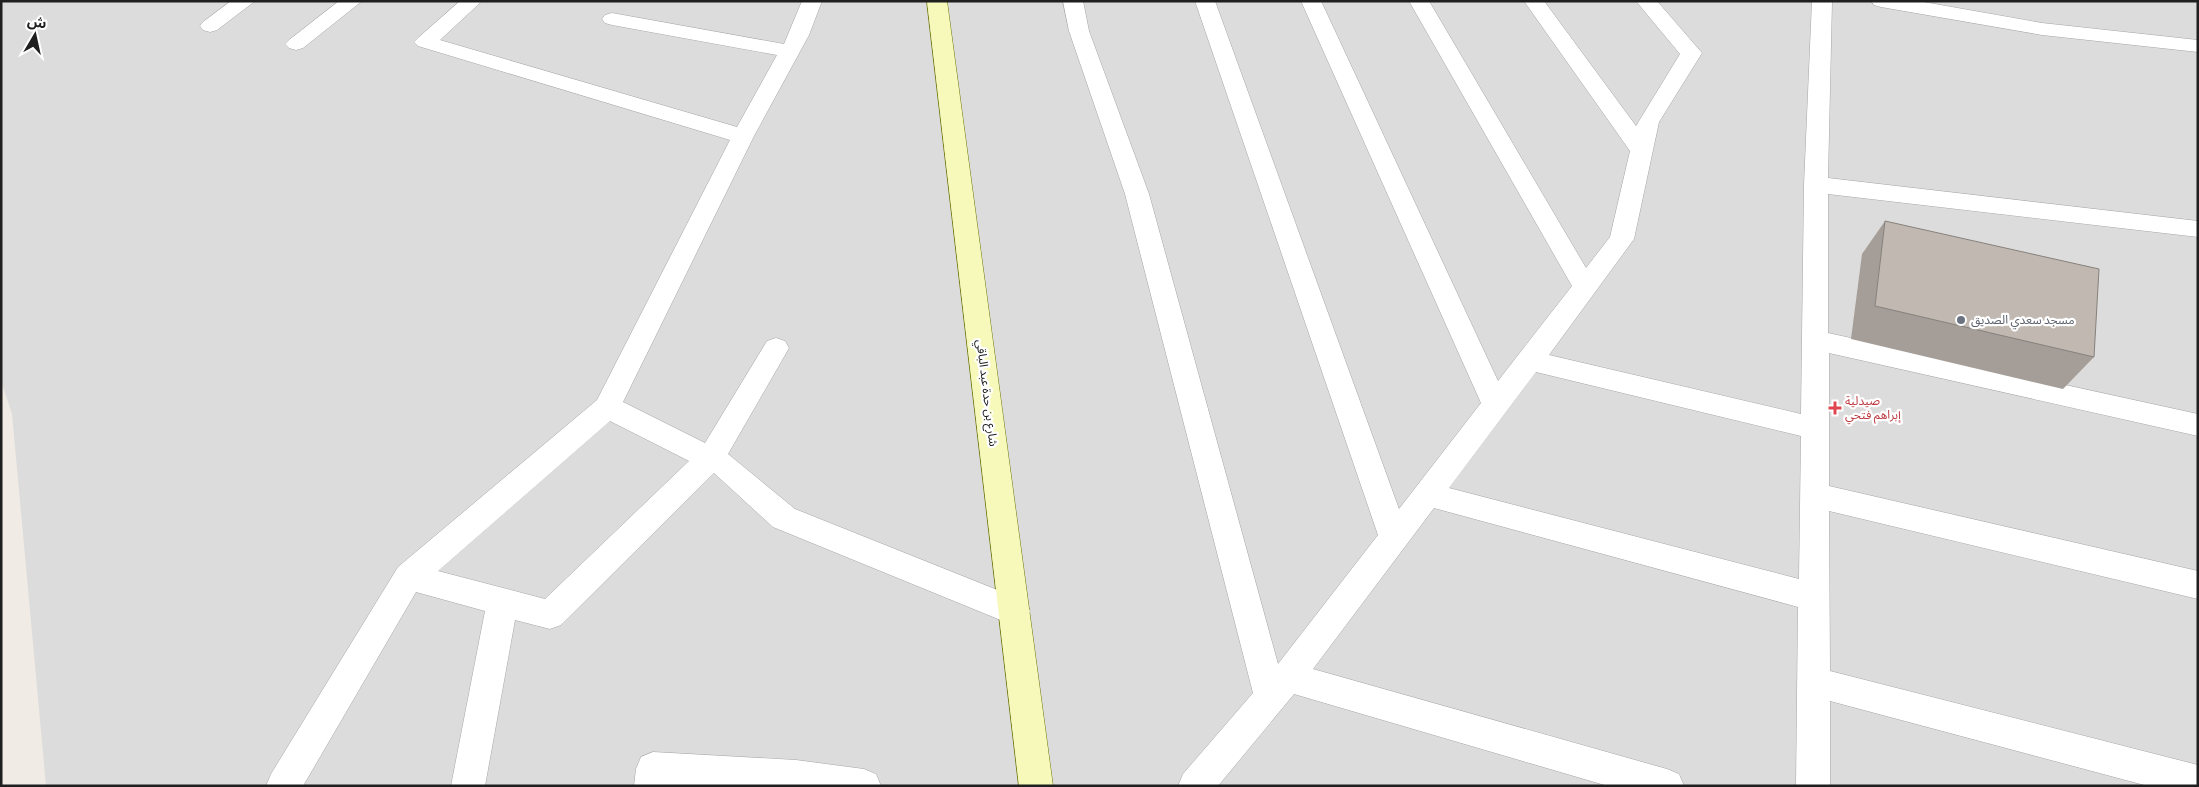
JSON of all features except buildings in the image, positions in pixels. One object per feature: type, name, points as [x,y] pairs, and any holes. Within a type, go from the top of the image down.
[{"type":"street","points":[[210,26],[244,1]]},
{"type":"street","points":[[296,44],[352,1]]},
{"type":"street","points":[[472,1],[425,42],[743,136]]},
{"type":"street","points":[[283,786],[409,577],[606,407],[743,136],[799,35],[812,1]]},
{"type":"street","name":"شارع بن حدة عبد الباقي","points":[[937,1],[1036,786]]},
{"type":"street","points":[[1073,1],[1079,31],[1137,194],[1280,688]]},
{"type":"street","points":[[1206,1],[1394,537]]},
{"type":"street","points":[[1311,1],[1495,404]]},
{"type":"street","points":[[1419,1],[1585,287]]},
{"type":"street","points":[[1534,1],[1642,151]]},
{"type":"street","points":[[1195,786],[1280,688],[1622,239],[1648,122],[1691,53],[1646,1]]},
{"type":"street","points":[[1813,786],[1816,185],[1822,1]]},
{"type":"street","points":[[1880,1],[2042,29],[2198,46]]},
{"type":"street","points":[[612,19],[790,51]]},
{"type":"street","points":[[1816,185],[2198,229]]},
{"type":"street","points":[[1815,340],[2198,425]]},
{"type":"street","points":[[409,577],[550,615],[711,458],[776,348]]},
{"type":"street","points":[[1528,360],[1814,428]]},
{"type":"street","points":[[606,407],[724,465],[784,518],[1014,611]]},
{"type":"street","points":[[1427,494],[1814,597]]},
{"type":"street","points":[[1814,496],[2198,585]]},
{"type":"street","points":[[468,786],[503,602]]},
{"type":"street","points":[[1814,682],[2198,782]]},
{"type":"street","points":[[1280,688],[1667,786]]},
{"type":"street","points":[[651,786],[653,769],[864,786]]},
{"type":"shaded area","points":[[1,1],[2198,1],[2198,786],[46,786],[12,414],[1,381]]},
{"type":"place","name":"مسجد سعدي الصديق","points":[[1961,320]]},
{"type":"place","name":"صيدلية إبراهم فتحي","points":[[1835,408]]}]
